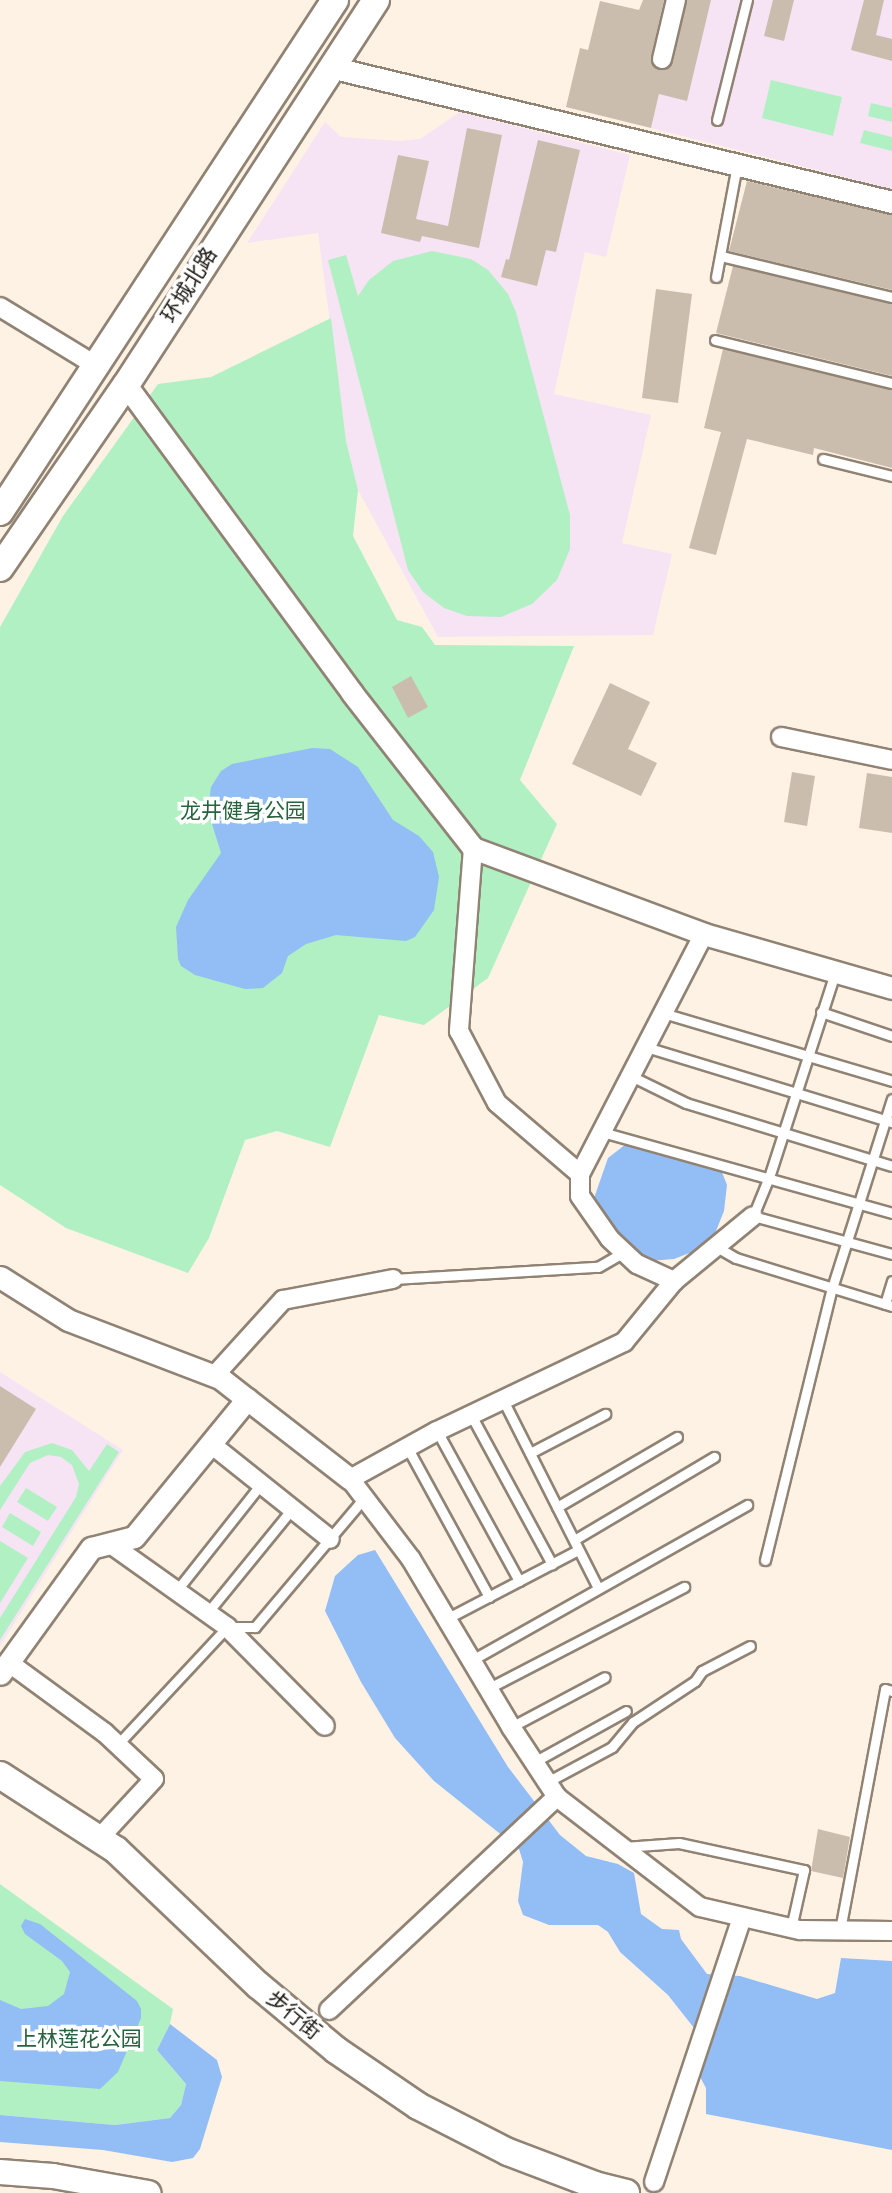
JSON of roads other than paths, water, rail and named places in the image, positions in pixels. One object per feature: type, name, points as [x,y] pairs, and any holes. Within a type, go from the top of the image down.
[{"type":"main road","name":"环城北路","points":[[0,512],[335,0]]},
{"type":"main road","name":"环城北路","points":[[0,568],[125,386],[376,0]]},
{"type":"main road","points":[[95,365],[125,386]]},
{"type":"main road","name":"步行街","points":[[0,1775],[116,1850],[258,1985],[336,2050],[418,2106],[508,2152],[595,2185],[626,2193]]},
{"type":"main road","points":[[0,2172],[53,2176],[148,2193]]},
{"type":"street","points":[[662,59],[676,0]]},
{"type":"street","points":[[334,68],[571,127],[737,162],[892,202]]},
{"type":"street","points":[[0,307],[95,365]]},
{"type":"street","points":[[125,386],[352,693],[473,848],[704,934],[892,988]]},
{"type":"street","points":[[781,737],[892,760]]},
{"type":"street","points":[[473,848],[459,1031],[497,1103],[580,1174]]},
{"type":"street","points":[[674,1281],[637,1264],[611,1239],[580,1195],[580,1174],[704,934]]},
{"type":"street","points":[[350,1479],[436,1431],[624,1342],[674,1281],[753,1216]]},
{"type":"street","points":[[0,1277],[68,1320],[214,1376],[350,1479],[411,1559],[511,1727],[552,1789],[700,1907],[790,1928],[892,1931]]},
{"type":"street","points":[[214,1376],[283,1300],[393,1279]]},
{"type":"street","points":[[106,1831],[154,1779],[118,1744],[4,1668],[91,1548],[134,1538],[247,1399]]},
{"type":"street","points":[[211,1444],[330,1539]]},
{"type":"street","points":[[109,1543],[227,1627],[325,1726]]},
{"type":"street","points":[[329,2010],[543,1810],[552,1789]]},
{"type":"street","points":[[654,2182],[742,1917]]},
{"type":"lane","points":[[717,120],[747,0]]},
{"type":"lane","points":[[716,277],[737,162]]},
{"type":"lane","points":[[721,256],[892,297]]},
{"type":"lane","points":[[715,340],[892,383]]},
{"type":"lane","points":[[823,459],[892,476]]},
{"type":"lane","points":[[835,971],[769,1177],[753,1216],[892,1254]]},
{"type":"lane","points":[[821,1012],[892,1035]]},
{"type":"lane","points":[[663,1013],[892,1081]]},
{"type":"lane","points":[[646,1047],[889,1121]]},
{"type":"lane","points":[[631,1076],[686,1103],[892,1166]]},
{"type":"lane","points":[[765,1560],[832,1288],[873,1160],[889,1121],[892,1099]]},
{"type":"lane","points":[[601,1132],[892,1213]]},
{"type":"lane","points":[[715,1246],[736,1258],[888,1305],[892,1281]]},
{"type":"lane","points":[[393,1279],[598,1267],[624,1252]]},
{"type":"lane","points":[[503,1400],[598,1588]]},
{"type":"lane","points":[[530,1453],[605,1414]]},
{"type":"lane","points":[[471,1415],[552,1564]]},
{"type":"lane","points":[[436,1431],[519,1581]]},
{"type":"lane","points":[[557,1507],[677,1437]]},
{"type":"lane","points":[[407,1447],[489,1597]]},
{"type":"lane","points":[[574,1540],[714,1457]]},
{"type":"lane","points":[[177,1590],[261,1484]]},
{"type":"lane","points":[[118,1744],[227,1627],[255,1628],[364,1498]]},
{"type":"lane","points":[[472,1660],[747,1505]]},
{"type":"lane","points":[[208,1612],[292,1509]]},
{"type":"lane","points":[[446,1619],[578,1550]]},
{"type":"lane","points":[[489,1688],[684,1587]]},
{"type":"lane","points":[[552,1789],[612,1747],[632,1722],[695,1681],[702,1671],[750,1646]]},
{"type":"lane","points":[[511,1727],[605,1677]]},
{"type":"lane","points":[[840,1930],[885,1689],[892,1691]]},
{"type":"lane","points":[[534,1762],[626,1711]]},
{"type":"lane","points":[[623,1847],[679,1843],[804,1870],[790,1928]]},
{"type":"water","points":[[312,748],[330,749],[358,767],[393,820],[419,836],[433,852],[439,877],[434,910],[415,937],[406,941],[336,935],[306,944],[288,956],[282,973],[263,988],[245,989],[195,975],[181,966],[178,959],[176,927],[188,900],[221,853],[208,811],[211,787],[221,771],[232,764]]},
{"type":"water","points":[[626,1144],[720,1167],[727,1185],[724,1211],[714,1236],[692,1252],[674,1259],[649,1261],[629,1251],[593,1201],[608,1158]]},
{"type":"water","points":[[375,1550],[508,1767],[560,1835],[586,1856],[618,1864],[634,1873],[641,1914],[662,1929],[679,1930],[681,1939],[707,1974],[740,1976],[817,1999],[835,1993],[841,1958],[892,1961],[892,2150],[706,2114],[706,2088],[699,2075],[709,2047],[668,1995],[620,1952],[608,1932],[598,1925],[549,1925],[523,1915],[518,1901],[523,1862],[519,1849],[434,1781],[395,1738],[361,1682],[325,1611],[335,1576],[358,1555]]},
{"type":"water","points":[[25,1919],[40,1924],[137,2001],[141,2009],[141,2018],[118,2072],[100,2089],[0,2081],[0,2000],[21,2009],[48,2006],[64,1994],[70,1972],[62,1961],[25,1934],[21,1926]]},
{"type":"water","points":[[170,2024],[217,2060],[222,2077],[200,2149],[193,2158],[172,2162],[103,2150],[0,2142],[0,2115],[115,2125],[170,2118],[181,2105],[186,2084],[157,2050]]},
{"type":"park label","name":"龙井健身公园","points":[[243,811]]},
{"type":"park label","name":"上林莲花公园","points":[[79,2039]]}]
